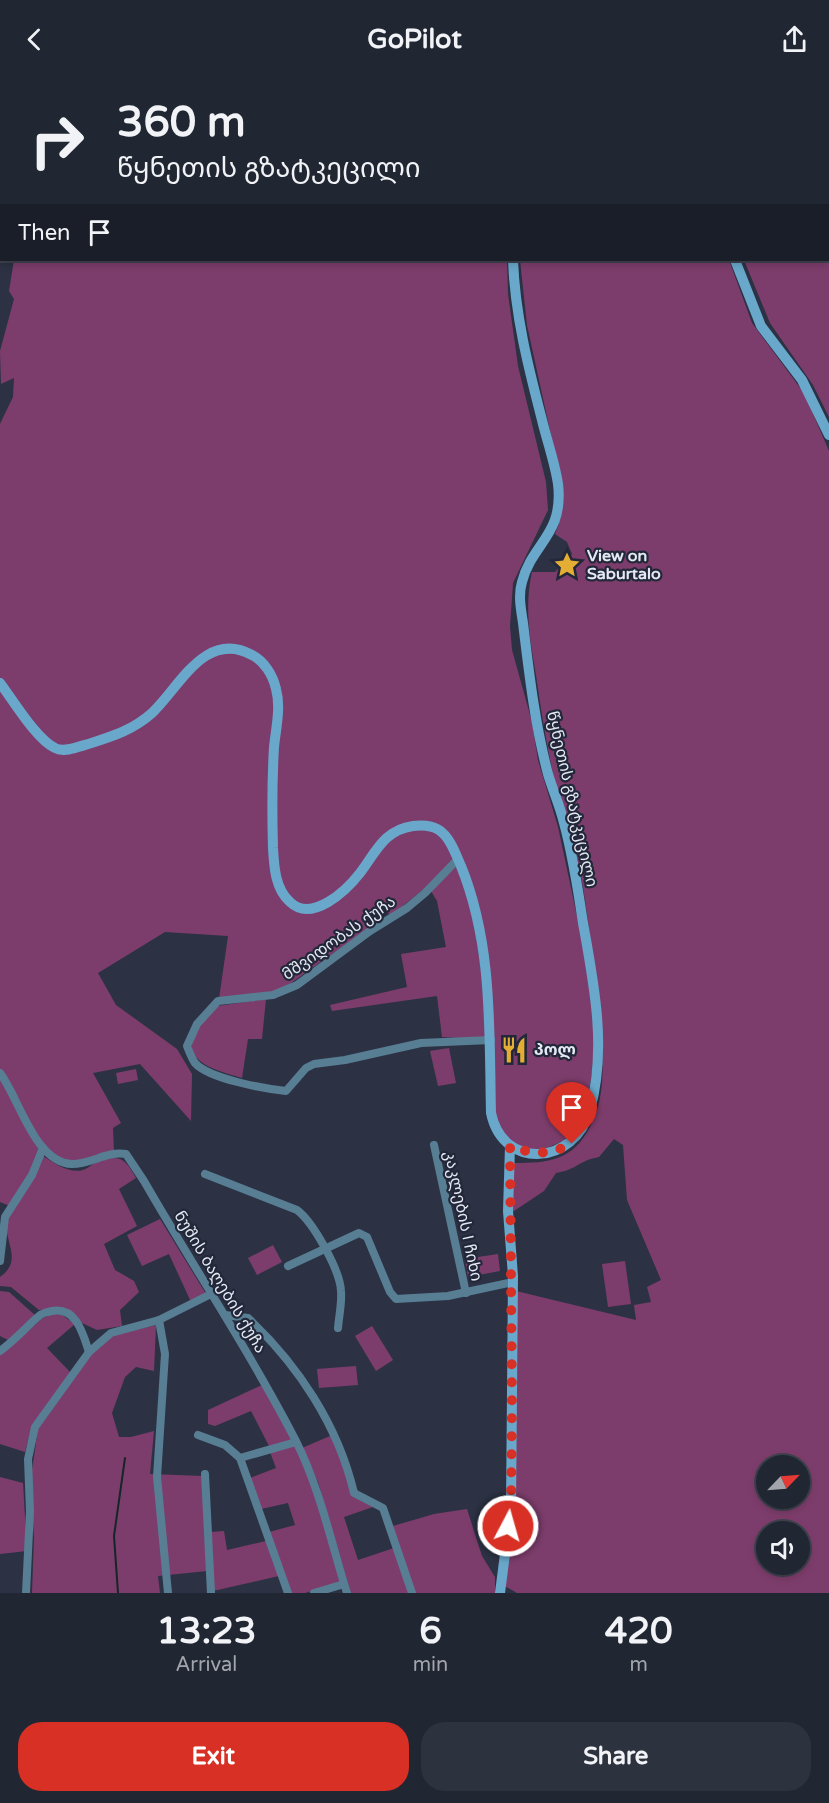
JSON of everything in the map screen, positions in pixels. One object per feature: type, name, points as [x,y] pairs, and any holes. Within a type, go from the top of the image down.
[{"type":"main road","name":"წყნეთის გზატკეცილი","points":[[510,1146],[530,1154],[544,1154],[572,1144],[584,1129],[589,1113],[595,1088],[598,1052],[594,993],[573,859],[540,737],[523,622],[521,583],[551,532],[558,513],[558,484],[519,331],[513,261]]},
{"type":"main road","points":[[735,261],[761,326],[802,380],[829,435]]},
{"type":"main road","points":[[0,683],[45,741],[56,750],[68,750],[124,734],[152,713],[200,658],[222,650],[239,650],[253,655],[264,665],[277,691],[271,800],[274,863],[282,893],[290,903],[300,909],[311,910],[342,892],[360,874],[378,846],[390,834],[403,827],[423,825],[439,830],[458,859],[478,918],[489,993],[493,1126],[510,1146],[508,1210],[513,1282],[511,1507],[500,1593]]},
{"type":"street","name":"მშვიდობას ქუჩა","points":[[458,859],[407,908],[361,937],[291,989],[273,995],[218,1001],[197,1024],[187,1046],[196,1064],[209,1073],[262,1089],[286,1090],[306,1068],[314,1064],[345,1060],[409,1044],[491,1040]]},
{"type":"street","name":"ნუშის ბაღების ქუჩა","points":[[0,1073],[10,1086],[26,1123],[43,1148],[68,1164],[82,1164],[114,1152],[126,1154],[225,1315],[296,1442],[319,1499],[346,1589]]},
{"type":"street","name":"კაკლების I ჩიხი","points":[[434,1145],[466,1293]]},
{"type":"street","points":[[0,1261],[5,1232],[3,1224],[32,1175],[43,1148]]},
{"type":"street","points":[[205,1174],[297,1210],[309,1222],[341,1290],[338,1328]]},
{"type":"street","points":[[0,1205],[10,1209]]},
{"type":"street","points":[[288,1266],[362,1233],[367,1237],[390,1292],[396,1299],[405,1301],[466,1293],[513,1282]]},
{"type":"street","points":[[26,1593],[30,1511],[28,1460],[35,1427],[89,1352],[111,1333],[159,1320],[211,1294]]},
{"type":"street","points":[[0,1351],[16,1340],[40,1314],[58,1311],[67,1313],[80,1324],[89,1352]]},
{"type":"street","points":[[225,1315],[248,1318],[282,1354],[309,1389],[344,1454],[354,1493],[383,1508],[412,1593]]},
{"type":"street","points":[[159,1320],[165,1354],[157,1477],[168,1593]]},
{"type":"street","points":[[198,1435],[225,1445],[234,1450],[240,1458],[288,1593]]},
{"type":"street","points":[[240,1458],[296,1442]]},
{"type":"street","points":[[205,1474],[211,1593]]},
{"type":"street","points":[[314,1593],[346,1589]]},
{"type":"shaded area","points":[[14,261],[507,261],[508,294],[518,366],[546,482],[548,510],[513,583],[510,626],[512,650],[532,722],[538,760],[558,827],[584,949],[593,1016],[594,1057],[588,1099],[577,1126],[563,1141],[542,1150],[522,1149],[509,1143],[496,1120],[489,979],[469,887],[491,1040],[442,1037],[437,996],[332,1011],[330,1005],[407,987],[401,954],[446,947],[437,901],[428,886],[391,915],[386,912],[372,919],[370,927],[277,991],[219,999],[228,936],[165,932],[98,973],[116,1005],[177,1049],[192,1074],[191,1121],[140,1064],[93,1073],[121,1123],[113,1128],[114,1152],[68,1164],[43,1148],[0,1073],[0,424],[13,397],[14,378],[1,384],[0,351],[14,299],[9,291]]},
{"type":"shaded area","points":[[520,261],[729,261],[752,323],[804,393],[829,451],[829,1593],[517,1593],[503,1585],[516,1291],[636,1320],[634,1305],[651,1302],[647,1287],[661,1280],[627,1200],[623,1145],[614,1139],[599,1157],[556,1173],[544,1191],[511,1213],[514,1163],[549,1161],[575,1147],[590,1127],[596,1114],[602,1084],[600,1020],[584,894],[577,857],[552,770],[542,716],[528,611],[532,572],[555,572],[572,554],[567,542],[555,534],[559,524],[554,449],[527,325]]},
{"type":"shaded area","points":[[744,261],[829,261],[829,417],[813,385],[770,323]]},
{"type":"shaded area","points":[[266,999],[262,1039],[248,1039],[242,1078],[213,1069],[197,1058],[192,1051],[196,1031],[217,1006]]},
{"type":"shaded area","points":[[449,1048],[456,1083],[438,1086],[430,1051]]},
{"type":"shaded area","points":[[136,1069],[138,1080],[118,1084],[116,1073]]},
{"type":"shaded area","points":[[0,1077],[40,1151],[31,1174],[10,1206],[0,1202]]},
{"type":"shaded area","points":[[43,1156],[62,1167],[78,1171],[103,1160],[116,1158],[125,1162],[136,1178],[119,1189],[137,1226],[104,1244],[115,1270],[134,1281],[139,1292],[120,1310],[122,1326],[97,1330],[82,1323],[71,1311],[63,1308],[39,1310],[11,1287],[0,1286],[0,1277],[7,1271],[12,1258],[6,1221]]},
{"type":"shaded area","points":[[160,1219],[206,1294],[191,1302],[169,1254],[142,1266],[127,1235]]},
{"type":"shaded area","points":[[273,1245],[282,1262],[257,1275],[248,1258]]},
{"type":"shaded area","points":[[498,1254],[500,1271],[468,1277],[465,1259]]},
{"type":"shaded area","points":[[625,1261],[631,1304],[608,1307],[602,1264]]},
{"type":"shaded area","points":[[0,1291],[9,1292],[36,1316],[10,1341],[0,1336]]},
{"type":"shaded area","points":[[54,1314],[62,1315],[75,1324],[47,1348],[70,1372],[58,1393],[31,1429],[25,1452],[0,1444],[0,1355],[43,1318]]},
{"type":"shaded area","points":[[156,1325],[154,1371],[136,1367],[125,1377],[112,1413],[119,1437],[131,1437],[154,1431],[150,1474],[203,1476],[207,1571],[158,1576],[160,1593],[32,1593],[34,1537],[30,1484],[38,1429],[91,1355],[114,1335]]},
{"type":"shaded area","points":[[372,1326],[393,1360],[376,1371],[355,1336]]},
{"type":"shaded area","points":[[356,1366],[358,1385],[319,1388],[317,1369]]},
{"type":"shaded area","points":[[262,1385],[292,1441],[269,1446],[251,1411],[215,1426],[208,1424],[208,1410]]},
{"type":"shaded area","points":[[330,1436],[342,1456],[352,1496],[373,1507],[344,1517],[358,1560],[394,1548],[408,1593],[351,1593],[318,1482],[302,1448]]},
{"type":"shaded area","points":[[295,1445],[316,1496],[340,1583],[305,1593],[291,1593],[269,1532],[295,1525],[288,1503],[261,1509],[250,1478],[276,1468],[270,1452]]},
{"type":"shaded area","points":[[0,1477],[23,1483],[27,1551],[0,1554]]},
{"type":"shaded area","points":[[467,1509],[482,1556],[495,1577],[495,1593],[415,1593],[393,1526],[434,1514]]},
{"type":"shaded area","points":[[224,1531],[227,1550],[266,1541],[279,1576],[213,1591],[211,1532]]},
{"type":"waterway","points":[[118,1593],[114,1536],[125,1458]]},
{"type":"place","name":"View on Saburtalo","points":[[567,565]]},
{"type":"place","name":"პოლ","points":[[514,1050]]},
{"type":"route","points":[[508,1526],[511,1507],[513,1276],[508,1210],[510,1146],[530,1154],[544,1154],[572,1144]]}]
